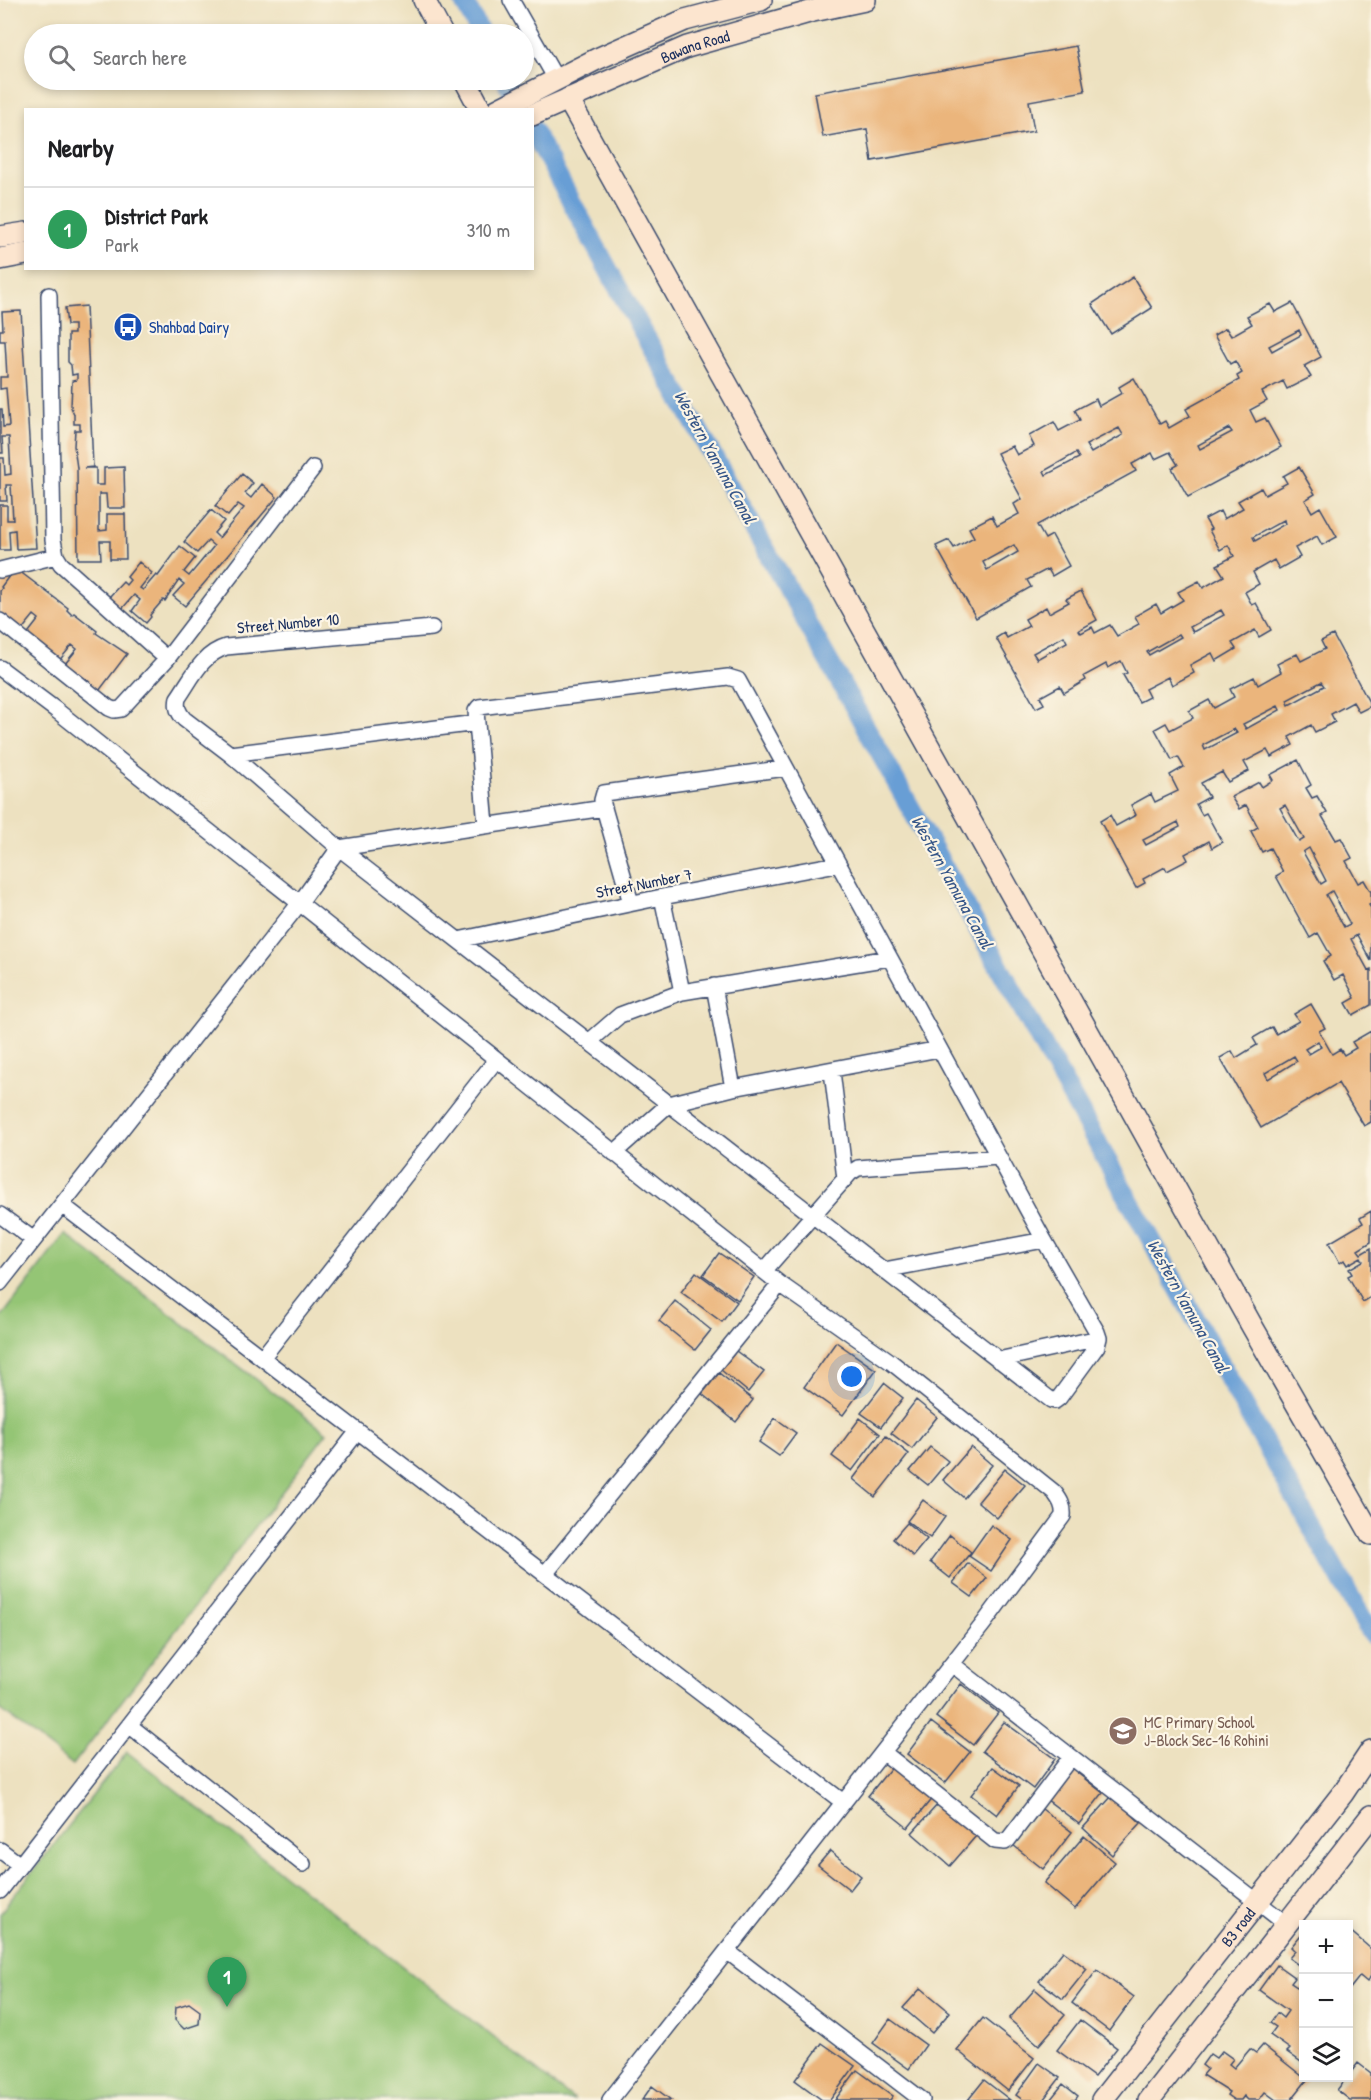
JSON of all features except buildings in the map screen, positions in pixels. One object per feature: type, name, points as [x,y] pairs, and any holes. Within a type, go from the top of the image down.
[{"type":"street","points":[[424,0],[437,24]]},
{"type":"street","points":[[511,0],[525,24]]},
{"type":"street","name":"Bawana Road","points":[[538,105],[556,79],[597,58],[685,20],[761,0]]},
{"type":"street","name":"Bawana Road","points":[[513,108],[568,99],[687,46],[813,11],[865,0]]},
{"type":"street","points":[[534,40],[556,79]]},
{"type":"street","points":[[470,90],[480,108]]},
{"type":"street","points":[[568,99],[1246,1316],[1371,1534]]},
{"type":"street","points":[[0,237],[24,233]]},
{"type":"street","points":[[0,259],[24,254]]},
{"type":"street","points":[[49,295],[53,540],[56,556],[61,564],[167,659]]},
{"type":"street","points":[[0,621],[109,708],[121,709],[167,659],[313,468]]},
{"type":"street","points":[[0,570],[56,556]]},
{"type":"street","name":"Street Number 10","points":[[230,754],[178,712],[178,698],[206,657],[214,650],[432,628]]},
{"type":"street","points":[[1,671],[56,710],[780,1284],[891,1362],[1054,1492],[1064,1509],[1063,1516],[1057,1525],[952,1664],[610,2100]]},
{"type":"street","points":[[230,754],[339,848],[998,1360],[1055,1401],[1059,1398],[1097,1346],[1099,1338],[837,864],[741,684],[734,678],[479,707],[476,711],[486,825]]},
{"type":"street","points":[[230,754],[477,723]]},
{"type":"street","points":[[631,903],[604,808],[602,796],[604,793],[786,768]]},
{"type":"street","points":[[0,1283],[299,904],[339,848],[604,808]]},
{"type":"street","name":"Street Number 7","points":[[458,940],[631,903],[837,864]]},
{"type":"street","points":[[662,897],[682,992]]},
{"type":"street","points":[[590,1041],[620,1015],[682,992],[889,958]]},
{"type":"street","points":[[714,986],[733,1088]]},
{"type":"street","points":[[614,1153],[669,1104],[733,1088],[939,1050]]},
{"type":"street","points":[[262,1358],[496,1060]]},
{"type":"street","points":[[832,1071],[845,1179]]},
{"type":"street","points":[[764,1271],[845,1179],[858,1168],[998,1157]]},
{"type":"street","points":[[62,1205],[843,1802]]},
{"type":"street","points":[[0,1215],[34,1240]]},
{"type":"street","points":[[884,1270],[1044,1240]]},
{"type":"street","points":[[545,1574],[780,1284]]},
{"type":"street","points":[[998,1360],[1099,1338]]},
{"type":"street","points":[[0,1891],[358,1431]]},
{"type":"street","points":[[952,1664],[1286,1924]]},
{"type":"street","points":[[129,1725],[303,1864]]},
{"type":"street","name":"B3 road","points":[[1102,2100],[1343,1793],[1371,1751]]},
{"type":"street","points":[[883,1752],[995,1841],[1000,1842],[1008,1840],[1071,1757]]},
{"type":"street","points":[[1149,2100],[1371,1816]]},
{"type":"street","points":[[0,1850],[20,1865]]},
{"type":"street","points":[[727,1951],[922,2100]]},
{"type":"green space","points":[[65,1234],[327,1433],[73,1765],[0,1709],[0,1319]]},
{"type":"green space","points":[[127,1752],[574,2100],[0,2100],[0,1913]]},
{"type":"waterway","name":"Western Yamuna Canal","points":[[463,0],[476,24]]},
{"type":"waterway","name":"Western Yamuna Canal","points":[[511,90],[521,108]]},
{"type":"waterway","name":"Western Yamuna Canal","points":[[534,133],[616,284],[1371,1634]]},
{"type":"place","name":"Shahbad Dairy","points":[[128,327]]},
{"type":"place","name":"MC Primary School J-Block Sec-16 Rohini","points":[[1123,1731]]},
{"type":"place","name":"District Park","points":[[227,2007]]}]
